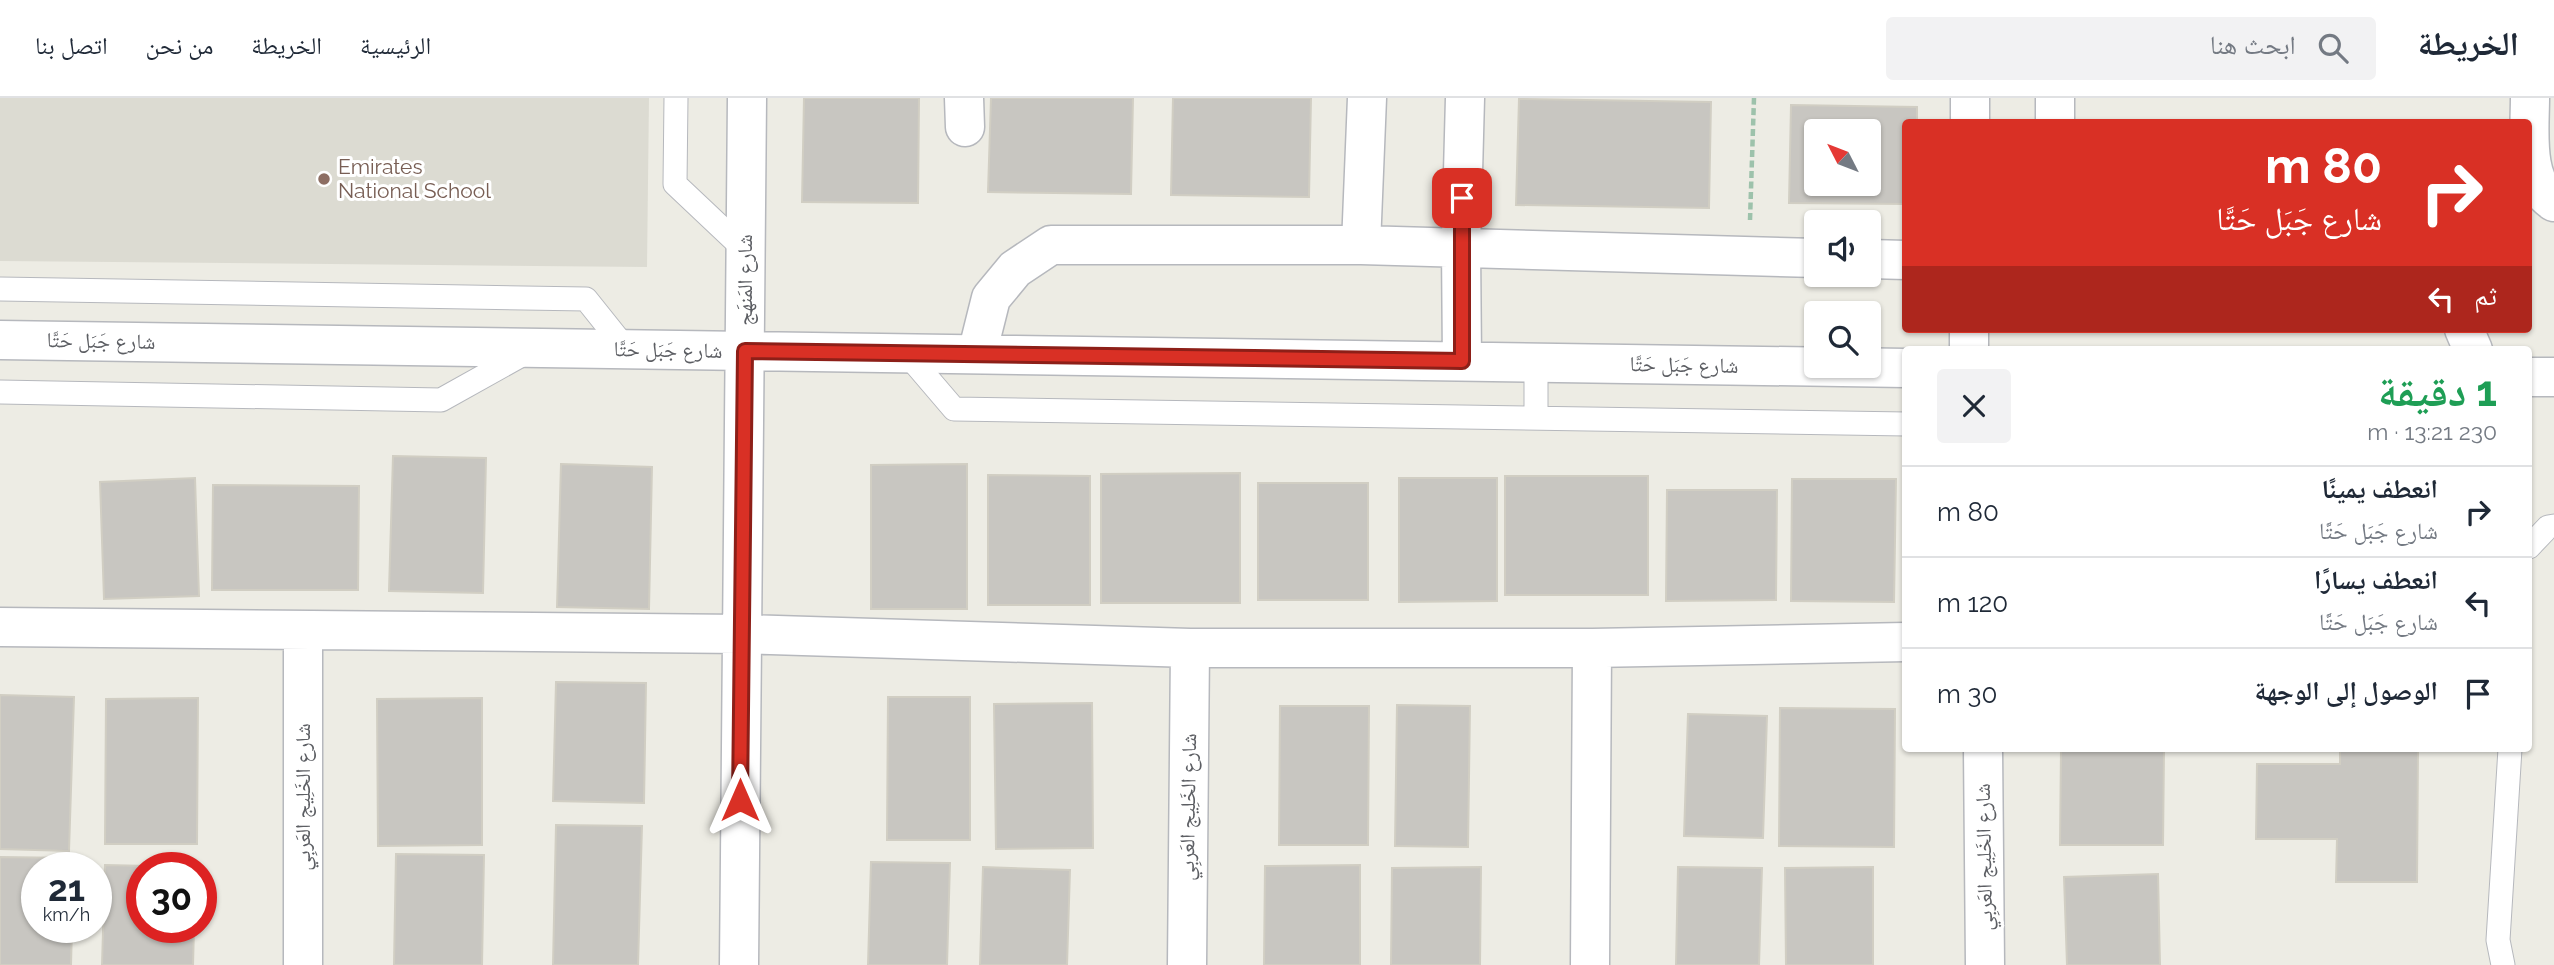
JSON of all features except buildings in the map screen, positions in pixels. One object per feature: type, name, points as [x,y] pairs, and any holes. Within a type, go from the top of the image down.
[{"type":"street","name":"شارع المَنهَج","points":[[739,965],[747,98]]},
{"type":"street","points":[[1361,245],[1367,98]]},
{"type":"street","points":[[1462,361],[1461,247],[1465,98]]},
{"type":"street","points":[[1970,98],[1970,119]]},
{"type":"street","points":[[2054,119],[2055,98]]},
{"type":"street","points":[[2530,98],[2530,119]]},
{"type":"street","points":[[2532,166],[2545,196],[2554,202]]},
{"type":"street","points":[[977,354],[990,298],[1015,269],[1051,245],[1361,245],[1804,258]]},
{"type":"street","points":[[1881,259],[1902,260]]},
{"type":"street","name":"شارع جَبَل حَتَّا","points":[[0,340],[1902,368]]},
{"type":"street","points":[[2532,377],[2554,377]]},
{"type":"street","points":[[0,627],[742,634],[1190,648],[1592,648],[1902,642]]},
{"type":"street","name":"شارع الخَلِيج العَربِي","points":[[303,629],[303,965]]},
{"type":"street","name":"شارع الخَلِيج العَربِي","points":[[1187,965],[1190,648]]},
{"type":"street","points":[[1590,965],[1592,648]]},
{"type":"street","name":"شارع الخَلِيج العَربِي","points":[[1983,752],[1985,965]]},
{"type":"lane","points":[[676,98],[675,184],[745,250]]},
{"type":"lane","points":[[0,289],[586,299],[626,349]]},
{"type":"lane","points":[[0,392],[441,400],[534,348]]},
{"type":"lane","points":[[907,354],[954,409],[1902,424]]},
{"type":"lane","points":[[1536,363],[1536,418]]},
{"type":"lane","points":[[2532,544],[2548,527],[2554,526]]},
{"type":"lane","points":[[2503,965],[2498,940],[2510,752]]},
{"type":"path","points":[[1749,256],[1754,98]]},
{"type":"shaded area","name":"Emirates National School","points":[[0,98],[649,98],[647,267],[0,261]]},
{"type":"place","name":"Emirates National School","points":[[324,179]]},
{"type":"route","points":[[740,800],[745,351],[1462,361],[1462,198]]}]
